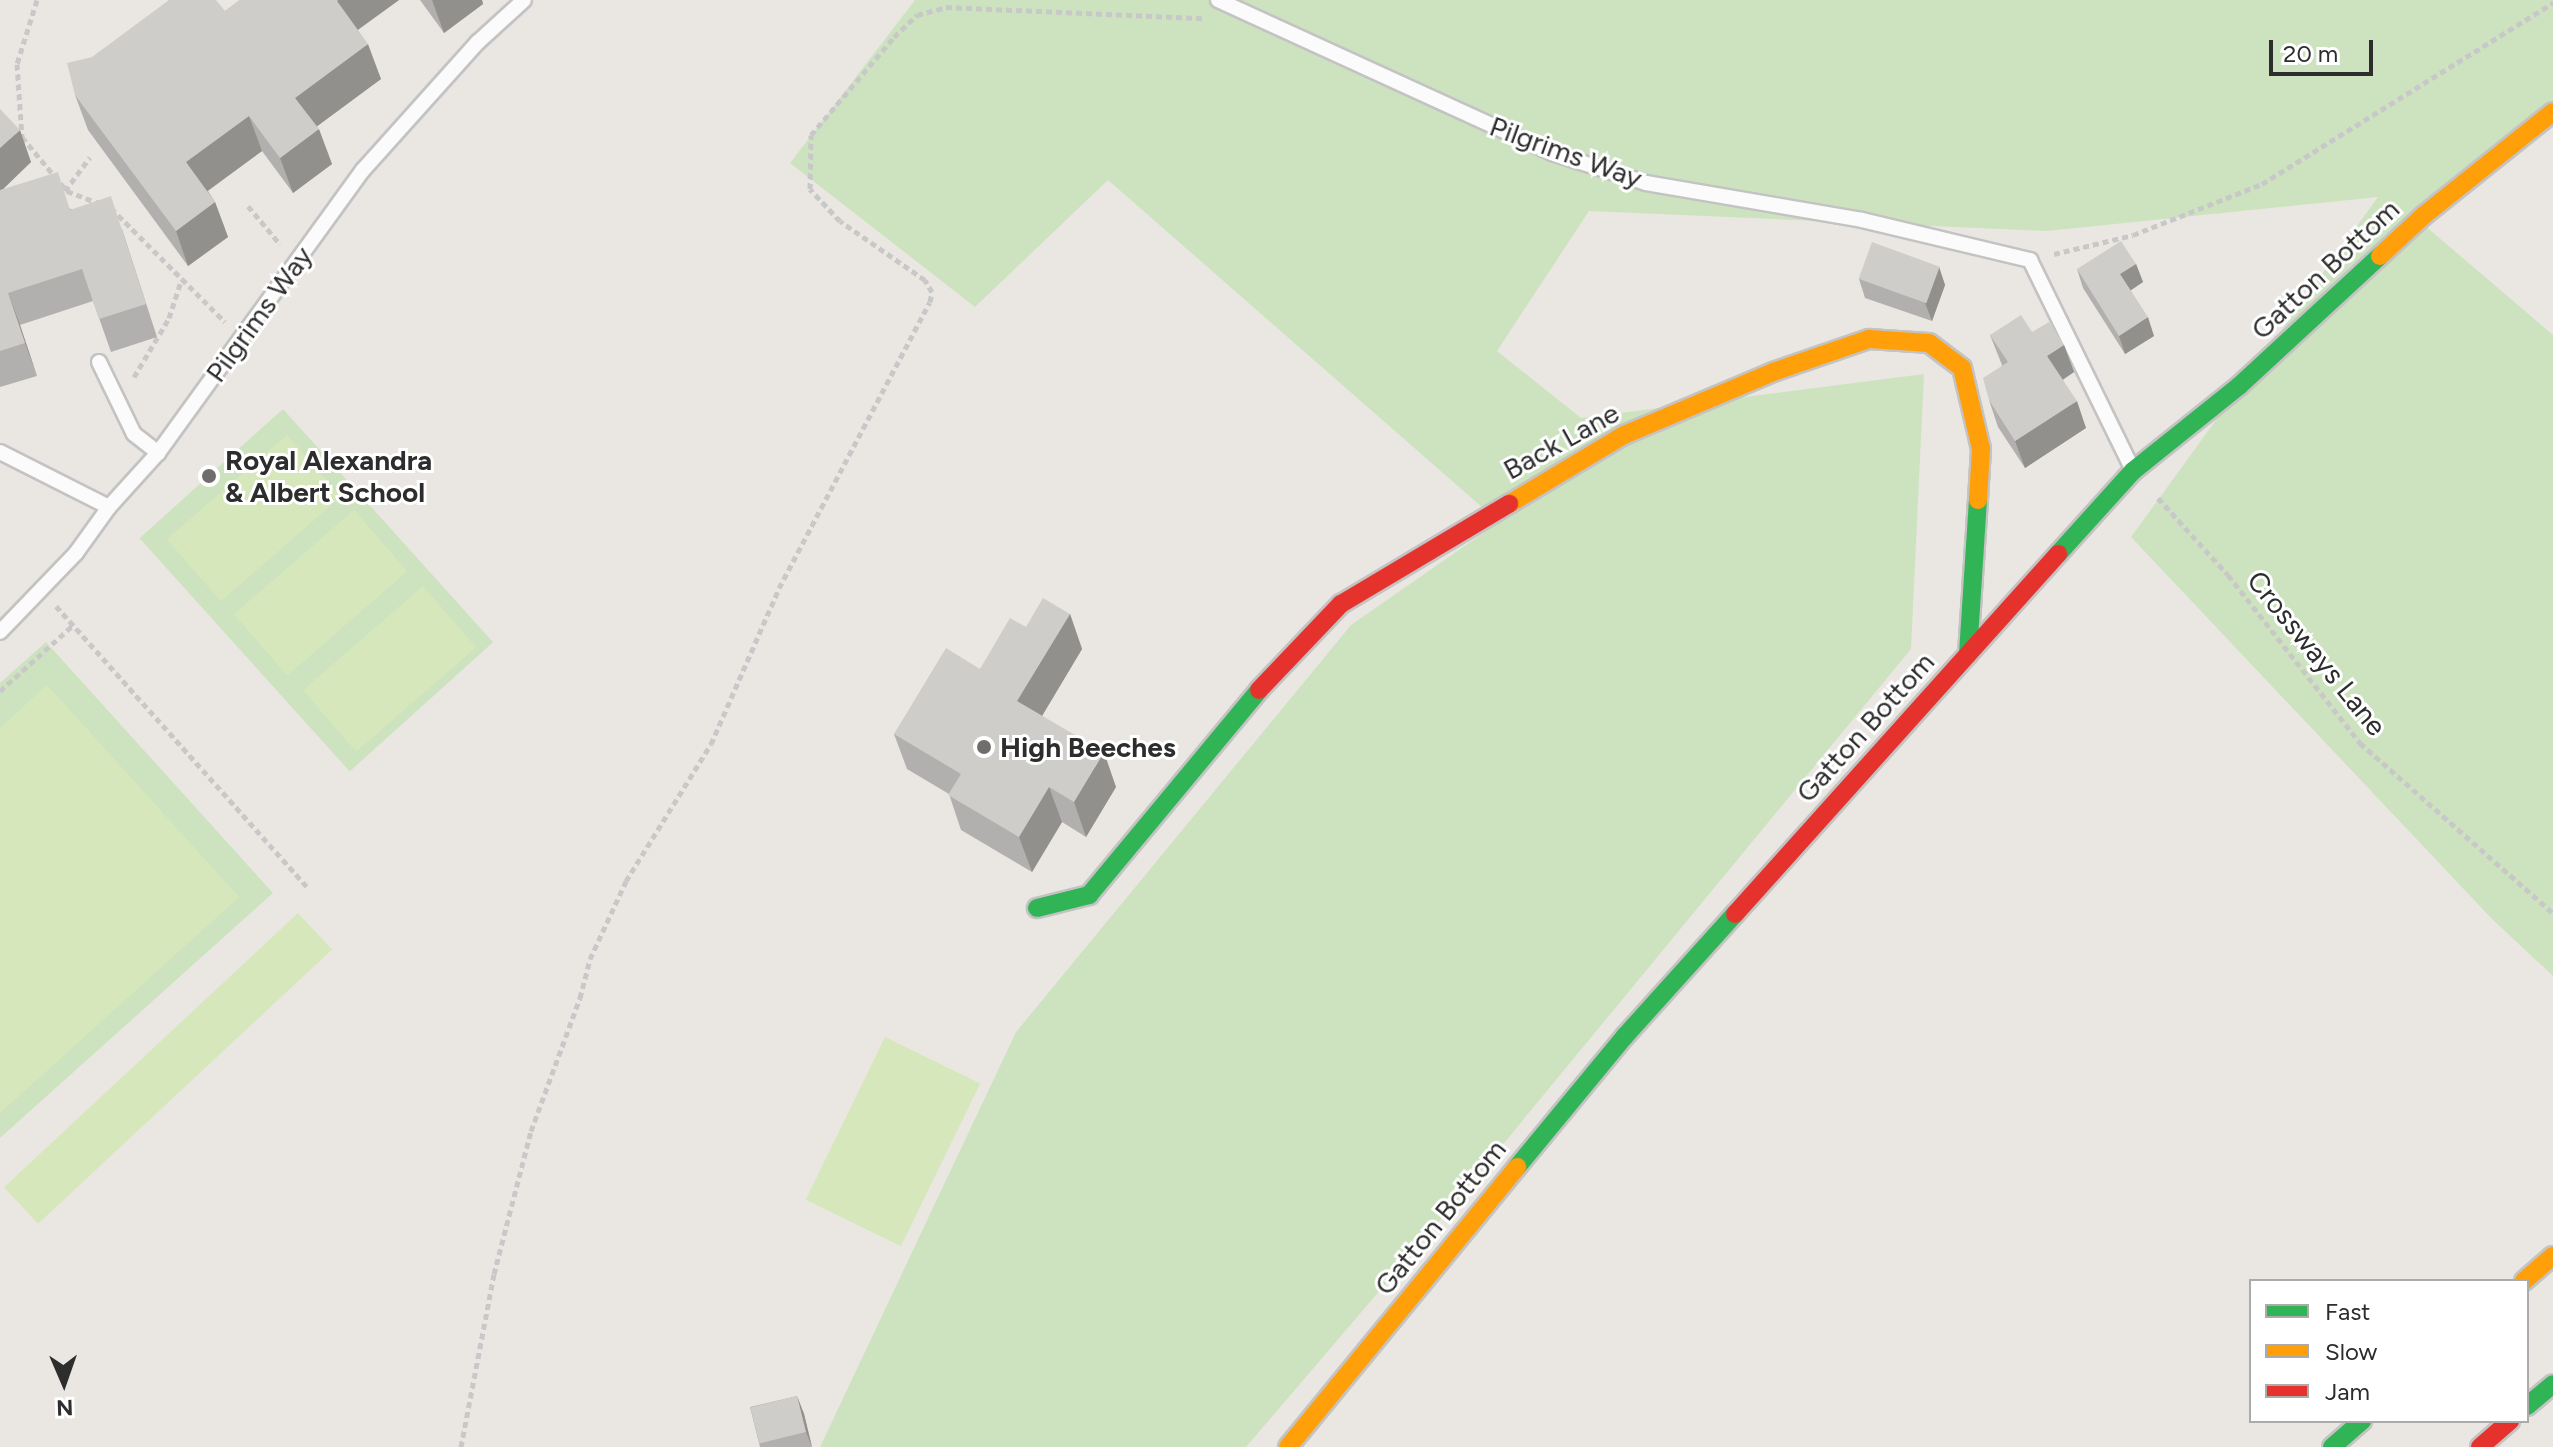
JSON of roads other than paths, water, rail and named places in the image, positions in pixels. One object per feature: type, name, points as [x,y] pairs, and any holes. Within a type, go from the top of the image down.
[{"type":"main road","name":"Gatton Bottom","points":[[1288,1447],[1625,1036],[2133,471],[2239,386],[2423,216],[2553,112]]},
{"type":"main road","name":"Back Lane","points":[[1037,908],[1089,895],[1245,705],[1341,604],[1624,435],[1773,372],[1869,339],[1929,343],[1962,368],[1981,449],[1968,654]]},
{"type":"main road","points":[[2526,1279],[2553,1256]]},
{"type":"main road","points":[[2529,1404],[2553,1384]]},
{"type":"main road","points":[[2332,1447],[2360,1423]]},
{"type":"main road","points":[[2480,1447],[2508,1423]]},
{"type":"lane","name":"Pilgrims Way","points":[[0,632],[76,553],[109,507],[158,453],[363,170],[478,42],[524,0]]},
{"type":"lane","name":"Pilgrims Way","points":[[1218,0],[1552,153],[1646,183],[1862,220],[2030,260],[2133,471]]},
{"type":"lane","points":[[99,362],[134,434],[158,453]]},
{"type":"lane","points":[[0,452],[109,507]]},
{"type":"place","name":"Royal Alexandra & Albert School","points":[[209,476]]},
{"type":"place","name":"High Beeches","points":[[984,747]]}]
